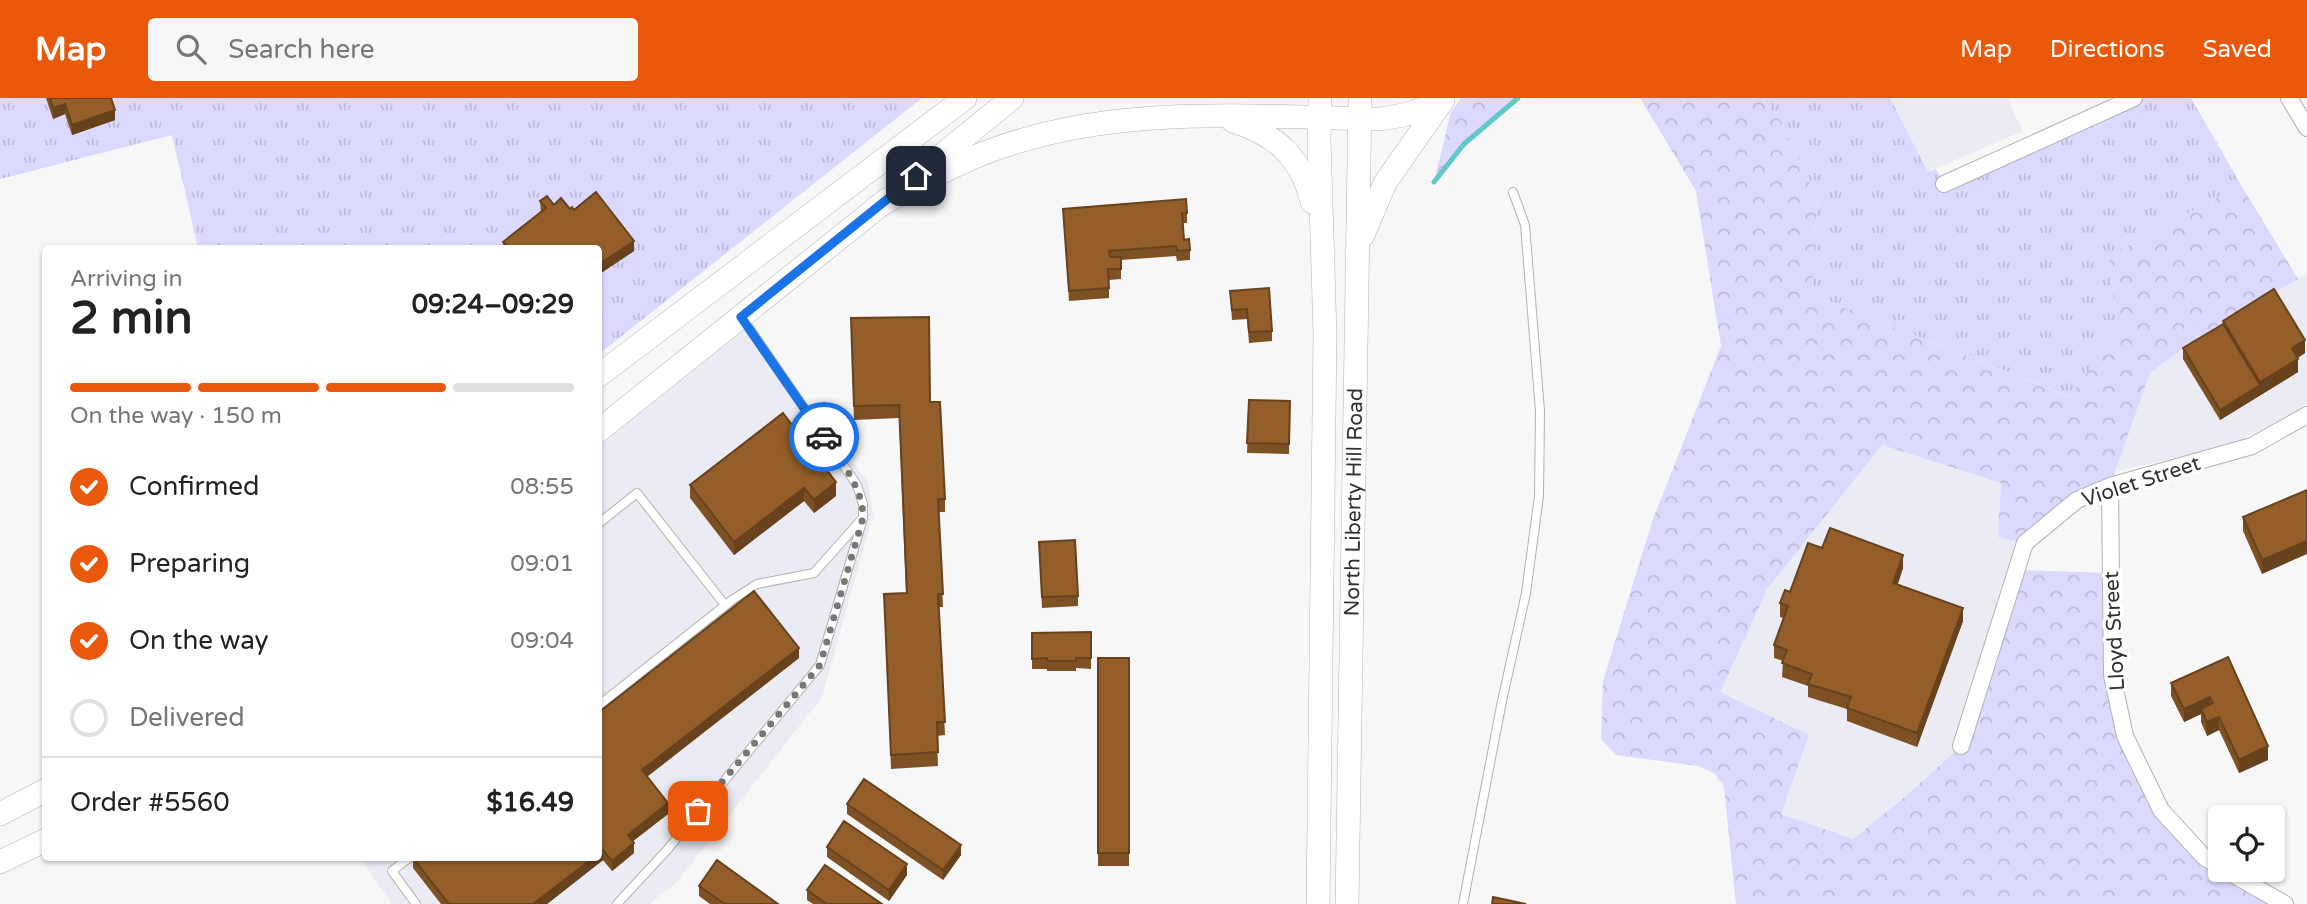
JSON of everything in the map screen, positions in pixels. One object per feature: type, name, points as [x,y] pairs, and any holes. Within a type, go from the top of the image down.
[{"type":"main road","points":[[602,373],[718,288],[965,98]]},
{"type":"main road","points":[[602,428],[1012,98]]},
{"type":"main road","points":[[877,207],[938,174],[994,150],[1063,131],[1122,119],[1320,108],[1360,108],[1402,116],[1429,107],[1443,98]]},
{"type":"main road","points":[[1358,251],[1374,204],[1385,183],[1443,98]]},
{"type":"main road","name":"North Liberty Hill Road","points":[[1318,904],[1325,334],[1320,108]]},
{"type":"main road","name":"North Liberty Hill Road","points":[[1347,904],[1360,108]]},
{"type":"main road","points":[[1210,114],[1255,128],[1294,158],[1303,171],[1321,239]]},
{"type":"main road","points":[[718,288],[741,317]]},
{"type":"main road","points":[[0,814],[42,792]]},
{"type":"main road","points":[[0,862],[42,842]]},
{"type":"street","points":[[1944,184],[2134,98]]},
{"type":"street","points":[[2289,98],[2307,128]]},
{"type":"street","name":"Violet Street","points":[[1961,746],[2025,543],[2077,500],[2110,486],[2252,446],[2307,415]]},
{"type":"street","name":"Lloyd Street","points":[[2110,486],[2112,675],[2125,736],[2161,810],[2208,859]]},
{"type":"street","name":"Lloyd Street","points":[[2245,882],[2278,903]]},
{"type":"lane","points":[[1464,904],[1502,701],[1526,593],[1539,496],[1540,411],[1525,225],[1513,192]]},
{"type":"lane","points":[[617,904],[667,849],[820,665],[863,518],[863,504],[857,485],[741,317]]},
{"type":"lane","points":[[602,521],[637,493],[725,605]]},
{"type":"lane","points":[[602,703],[725,605],[757,584],[814,573],[863,518]]},
{"type":"lane","points":[[405,861],[392,871],[416,904]]},
{"type":"shaded area","points":[[1890,98],[2007,98],[2023,131],[1928,172]]},
{"type":"shaded area","points":[[2307,274],[2307,404],[2275,424],[2229,445],[2115,472],[2150,373],[2197,338]]},
{"type":"shaded area","points":[[741,317],[868,482],[873,514],[822,697],[677,882],[649,904],[392,904],[362,861],[602,861],[602,428]]},
{"type":"shaded area","points":[[1882,445],[2001,483],[1998,537],[2025,543],[1961,746],[1853,839],[1780,814],[1719,692],[1768,588]]},
{"type":"green space","points":[[0,98],[922,98],[602,352],[602,245],[197,245],[172,135],[0,179]]},
{"type":"green space","points":[[1461,98],[1518,98],[1464,144],[1434,182],[1451,112]]},
{"type":"green space","points":[[1640,98],[1762,98],[1780,119],[1817,199],[1812,295],[2070,397],[2118,330],[2108,256],[2241,185],[2298,279],[2197,338],[2150,373],[2110,486],[2025,543],[1998,537],[2001,483],[1882,445],[1768,588],[1720,692],[1809,735],[1781,814],[1853,839],[1961,746],[2016,570],[2111,573],[2125,736],[2162,810],[2208,860],[2208,882],[2241,882],[2273,904],[1736,904],[1724,787],[1715,774],[1698,766],[1616,755],[1601,739],[1603,681],[1652,522],[1721,346],[1696,191]]},
{"type":"green space","points":[[1762,98],[1890,98],[1928,172],[1936,169],[1944,184],[2134,98],[2191,98],[2241,185],[2108,256],[2118,330],[2071,397],[1812,295],[1817,199],[1780,119]]},
{"type":"building","points":[[50,98],[111,98],[115,110],[72,125],[65,104],[53,108]]},
{"type":"building","points":[[596,192],[634,241],[602,262],[602,245],[506,245],[503,242],[546,208],[540,201],[547,196],[554,205],[561,198],[574,210]]},
{"type":"building","points":[[1186,199],[1187,213],[1182,213],[1184,240],[1189,239],[1190,250],[1177,251],[1176,246],[1109,251],[1110,257],[1121,257],[1121,269],[1108,269],[1109,288],[1069,291],[1063,209]]},
{"type":"building","points":[[1269,288],[1272,331],[1249,332],[1247,309],[1232,310],[1230,291]]},
{"type":"building","points":[[2274,289],[2305,340],[2292,348],[2298,359],[2260,382],[2223,321]]},
{"type":"building","points":[[929,317],[930,402],[940,402],[945,499],[938,499],[943,594],[938,594],[945,722],[937,722],[938,752],[891,755],[884,594],[907,593],[899,405],[854,406],[851,318]]},
{"type":"building","points":[[2223,324],[2260,385],[2220,410],[2183,348]]},
{"type":"building","points":[[1249,400],[1290,401],[1289,444],[1247,443]]},
{"type":"building","points":[[783,413],[836,482],[814,500],[804,488],[734,542],[690,485]]},
{"type":"building","points":[[2307,490],[2307,541],[2262,560],[2243,517]]},
{"type":"building","points":[[1830,528],[1903,555],[1893,583],[1963,608],[1917,733],[1847,708],[1851,697],[1808,684],[1812,674],[1782,663],[1787,650],[1774,645],[1788,606],[1780,603],[1785,590],[1790,592],[1808,543],[1822,548]]},
{"type":"building","points":[[1075,540],[1078,596],[1042,597],[1039,542]]},
{"type":"building","points":[[754,591],[799,648],[642,770],[668,803],[628,835],[634,843],[612,861],[602,851],[602,710]]},
{"type":"building","points":[[1091,632],[1091,658],[1076,658],[1076,661],[1032,659],[1032,633]]},
{"type":"building","points":[[2228,657],[2268,746],[2239,760],[2219,717],[2207,722],[2201,709],[2213,703],[2210,697],[2184,709],[2171,683]]},
{"type":"building","points":[[1098,658],[1129,658],[1129,853],[1098,853]]},
{"type":"building","points":[[864,779],[961,845],[943,870],[847,804]]},
{"type":"building","points":[[844,821],[907,864],[889,890],[827,847]]},
{"type":"building","points":[[717,860],[778,904],[725,904],[699,886]]},
{"type":"building","points":[[415,861],[589,861],[533,904],[449,904]]},
{"type":"building","points":[[825,865],[882,904],[827,904],[807,890]]},
{"type":"building","points":[[1493,897],[1526,904],[1492,904]]},
{"type":"waterway","points":[[1434,182],[1464,144],[1518,98]]},
{"type":"way so far","points":[[698,811],[820,665],[863,518],[863,504],[857,485],[824,437]]},
{"type":"route","points":[[824,437],[741,317],[916,176]]}]
